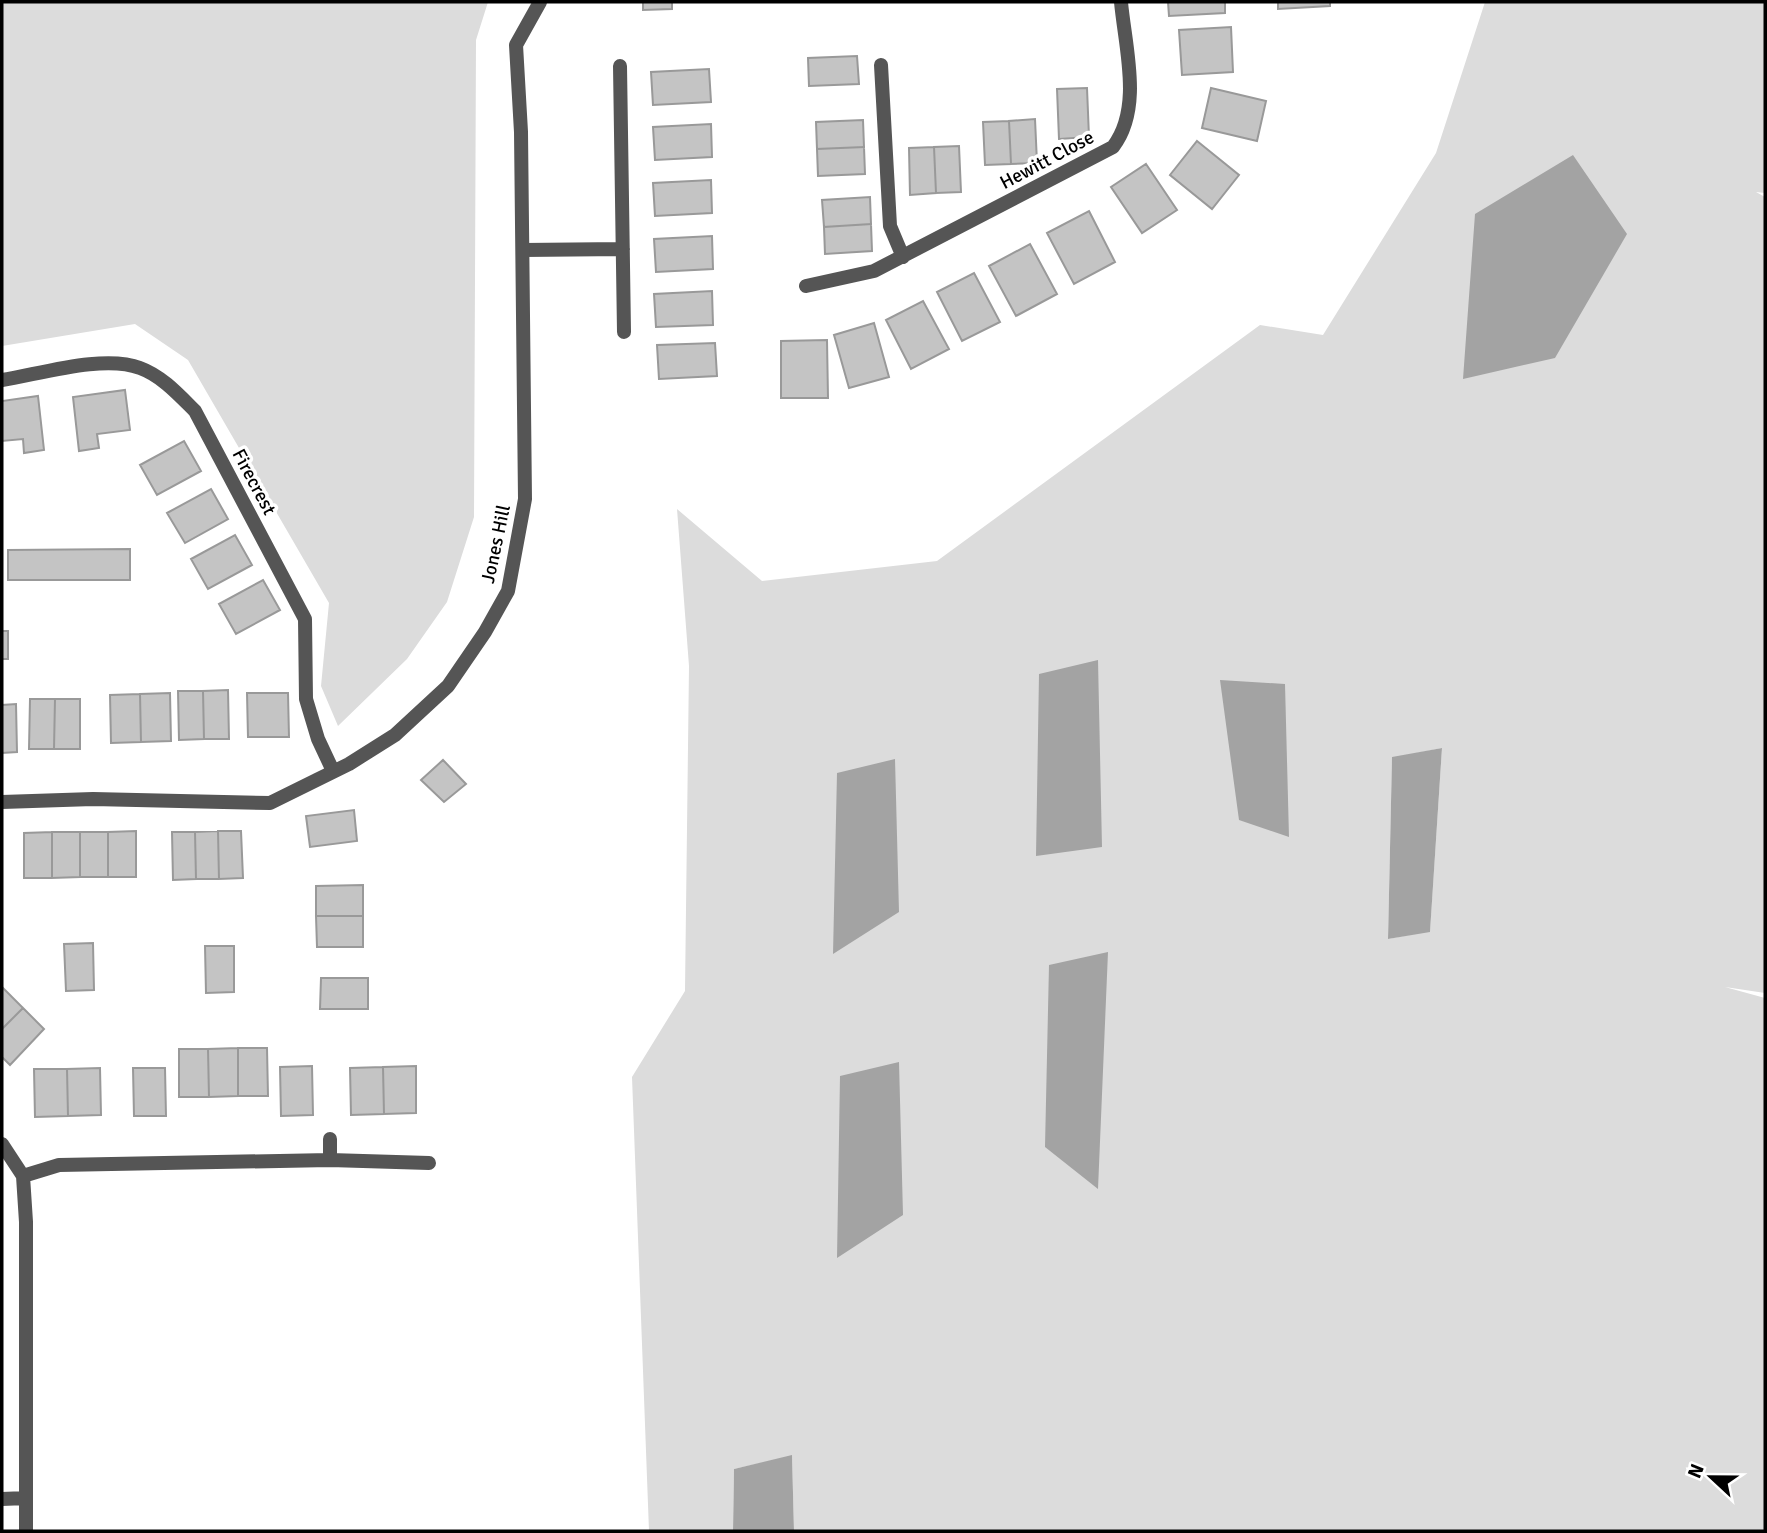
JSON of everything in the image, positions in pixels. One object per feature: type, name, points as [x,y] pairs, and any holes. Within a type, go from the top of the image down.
[{"type":"street","name":"Jones Hill","points":[[2,802],[93,799],[270,803],[395,735],[448,686],[485,632],[508,591],[525,499],[523,250],[516,45],[540,2]]},
{"type":"street","name":"Hewitt Close","points":[[806,286],[860,276],[902,257],[1113,147],[1124,133],[1130,98],[1121,2]]},
{"type":"street","points":[[881,65],[890,226],[902,257]]},
{"type":"street","points":[[620,66],[624,332]]},
{"type":"street","points":[[523,250],[622,249]]},
{"type":"street","name":"Firecrest","points":[[2,380],[108,363],[140,368],[168,384],[195,411],[304,619],[306,699],[318,739],[333,771]]},
{"type":"street","points":[[330,1139],[330,1160]]},
{"type":"street","points":[[2,1144],[23,1176],[26,1222],[26,1531]]},
{"type":"street","points":[[23,1176],[59,1165],[330,1160],[429,1163]]},
{"type":"street","points":[[2,1499],[26,1498]]},
{"type":"shaded area","points":[[2,2],[488,2],[476,40],[474,517],[447,602],[407,659],[338,726],[321,686],[329,603],[188,360],[135,324],[2,346]]},
{"type":"shaded area","points":[[1485,2],[1765,2],[1765,193],[1756,192],[1765,197],[1765,993],[1725,987],[1765,998],[1765,1531],[794,1531],[792,1456],[734,1469],[733,1531],[649,1531],[632,1077],[685,991],[689,666],[677,509],[762,581],[937,561],[1260,325],[1323,335],[1436,153]],"holes":[[[1442,748],[1430,931],[1388,939],[1392,758]]]},
{"type":"shaded area","points":[[1573,155],[1627,234],[1555,358],[1463,379],[1475,214]]},
{"type":"shaded area","points":[[1098,660],[1102,847],[1036,856],[1039,674]]},
{"type":"shaded area","points":[[1220,680],[1285,684],[1289,837],[1239,820]]},
{"type":"shaded area","points":[[1442,748],[1430,932],[1388,939],[1392,757]]},
{"type":"shaded area","points":[[895,759],[899,912],[833,954],[837,773]]},
{"type":"shaded area","points":[[1108,952],[1098,1189],[1045,1147],[1049,965]]},
{"type":"shaded area","points":[[899,1062],[903,1215],[837,1258],[840,1076]]},
{"type":"shaded area","points":[[792,1455],[794,1531],[733,1531],[734,1469]]},
{"type":"building","points":[[643,2],[672,2],[672,9],[643,10]]},
{"type":"building","points":[[1168,2],[1225,2],[1225,13],[1169,16]]},
{"type":"building","points":[[1278,2],[1330,2],[1330,6],[1278,9]]},
{"type":"building","points":[[1231,27],[1233,72],[1182,75],[1179,30]]},
{"type":"building","points":[[857,56],[859,84],[809,86],[808,58]]},
{"type":"building","points":[[709,69],[711,102],[653,105],[651,72]]},
{"type":"building","points":[[1087,88],[1089,137],[1059,139],[1057,89]]},
{"type":"building","points":[[1211,88],[1266,101],[1257,141],[1202,128]]},
{"type":"building","points":[[1035,119],[1037,163],[1011,164],[1009,121]]},
{"type":"building","points":[[863,120],[864,147],[817,149],[816,122]]},
{"type":"building","points":[[1009,121],[1011,164],[985,165],[983,122]]},
{"type":"building","points":[[711,124],[712,157],[655,160],[653,127]]},
{"type":"building","points":[[1197,141],[1239,175],[1212,209],[1170,175]]},
{"type":"building","points":[[959,146],[961,192],[936,193],[934,147]]},
{"type":"building","points":[[864,147],[865,174],[818,176],[817,149]]},
{"type":"building","points":[[934,147],[936,193],[910,195],[909,148]]},
{"type":"building","points":[[1146,164],[1177,210],[1142,233],[1111,187]]},
{"type":"building","points":[[711,180],[712,213],[655,216],[653,183]]},
{"type":"building","points":[[870,197],[871,224],[824,227],[822,200]]},
{"type":"building","points":[[1089,211],[1115,262],[1074,284],[1047,233]]},
{"type":"building","points":[[871,224],[872,251],[825,254],[824,227]]},
{"type":"building","points":[[712,236],[713,269],[656,272],[654,239]]},
{"type":"building","points":[[1030,244],[1057,294],[1016,316],[989,266]]},
{"type":"building","points":[[974,273],[1000,322],[962,341],[937,292]]},
{"type":"building","points":[[712,291],[713,325],[656,327],[654,294]]},
{"type":"building","points":[[923,301],[949,349],[911,369],[886,320]]},
{"type":"building","points":[[874,323],[889,377],[849,388],[834,335]]},
{"type":"building","points":[[827,340],[828,398],[781,398],[781,341]]},
{"type":"building","points":[[715,343],[717,376],[659,379],[657,345]]},
{"type":"building","points":[[125,390],[130,430],[97,434],[99,448],[79,451],[73,397]]},
{"type":"building","points":[[38,396],[44,450],[24,453],[23,439],[2,441],[2,401]]},
{"type":"building","points":[[184,441],[201,471],[157,495],[140,465]]},
{"type":"building","points":[[211,489],[228,519],[185,543],[167,513]]},
{"type":"building","points":[[235,535],[252,565],[208,589],[191,559]]},
{"type":"building","points":[[130,549],[130,580],[8,580],[8,550]]},
{"type":"building","points":[[263,580],[280,610],[236,634],[219,604]]},
{"type":"building","points":[[2,631],[8,631],[8,659],[2,659]]},
{"type":"building","points":[[228,690],[229,739],[204,739],[203,691]]},
{"type":"building","points":[[178,691],[203,691],[204,739],[179,740]]},
{"type":"building","points":[[170,693],[171,741],[141,742],[140,694]]},
{"type":"building","points":[[247,693],[288,693],[289,737],[248,737]]},
{"type":"building","points":[[140,694],[141,742],[111,743],[110,695]]},
{"type":"building","points":[[30,699],[55,699],[54,749],[29,749]]},
{"type":"building","points":[[55,699],[80,699],[80,749],[54,749]]},
{"type":"building","points":[[16,704],[17,752],[2,753],[2,705]]},
{"type":"building","points":[[443,760],[466,784],[444,802],[421,780]]},
{"type":"building","points":[[354,810],[357,841],[310,847],[306,816]]},
{"type":"building","points":[[136,831],[136,877],[108,877],[108,832]]},
{"type":"building","points":[[218,831],[219,879],[196,879],[195,832]]},
{"type":"building","points":[[218,831],[241,831],[243,878],[219,879]]},
{"type":"building","points":[[52,832],[52,878],[24,878],[24,833]]},
{"type":"building","points":[[52,832],[80,832],[80,877],[52,878]]},
{"type":"building","points":[[80,832],[108,832],[108,877],[80,877]]},
{"type":"building","points":[[172,832],[195,832],[196,879],[173,880]]},
{"type":"building","points":[[363,885],[363,916],[316,916],[316,886]]},
{"type":"building","points":[[316,916],[363,916],[363,947],[317,947]]},
{"type":"building","points":[[93,943],[94,990],[66,991],[64,944]]},
{"type":"building","points":[[205,946],[234,946],[234,992],[206,993]]},
{"type":"building","points":[[321,978],[368,978],[368,1009],[320,1009]]},
{"type":"building","points":[[2,987],[23,1008],[2,1029]]},
{"type":"building","points":[[23,1008],[44,1029],[10,1065],[2,1057],[2,1029]]},
{"type":"building","points":[[238,1048],[238,1096],[209,1097],[208,1049]]},
{"type":"building","points":[[238,1048],[267,1048],[268,1096],[238,1096]]},
{"type":"building","points":[[179,1049],[208,1049],[209,1097],[179,1097]]},
{"type":"building","points":[[312,1066],[313,1115],[281,1116],[280,1067]]},
{"type":"building","points":[[416,1066],[416,1113],[384,1114],[383,1067]]},
{"type":"building","points":[[383,1067],[384,1114],[351,1115],[350,1068]]},
{"type":"building","points":[[100,1068],[101,1115],[68,1116],[67,1069]]},
{"type":"building","points":[[133,1068],[165,1068],[166,1116],[134,1116]]},
{"type":"building","points":[[34,1069],[67,1069],[68,1116],[35,1117]]}]
